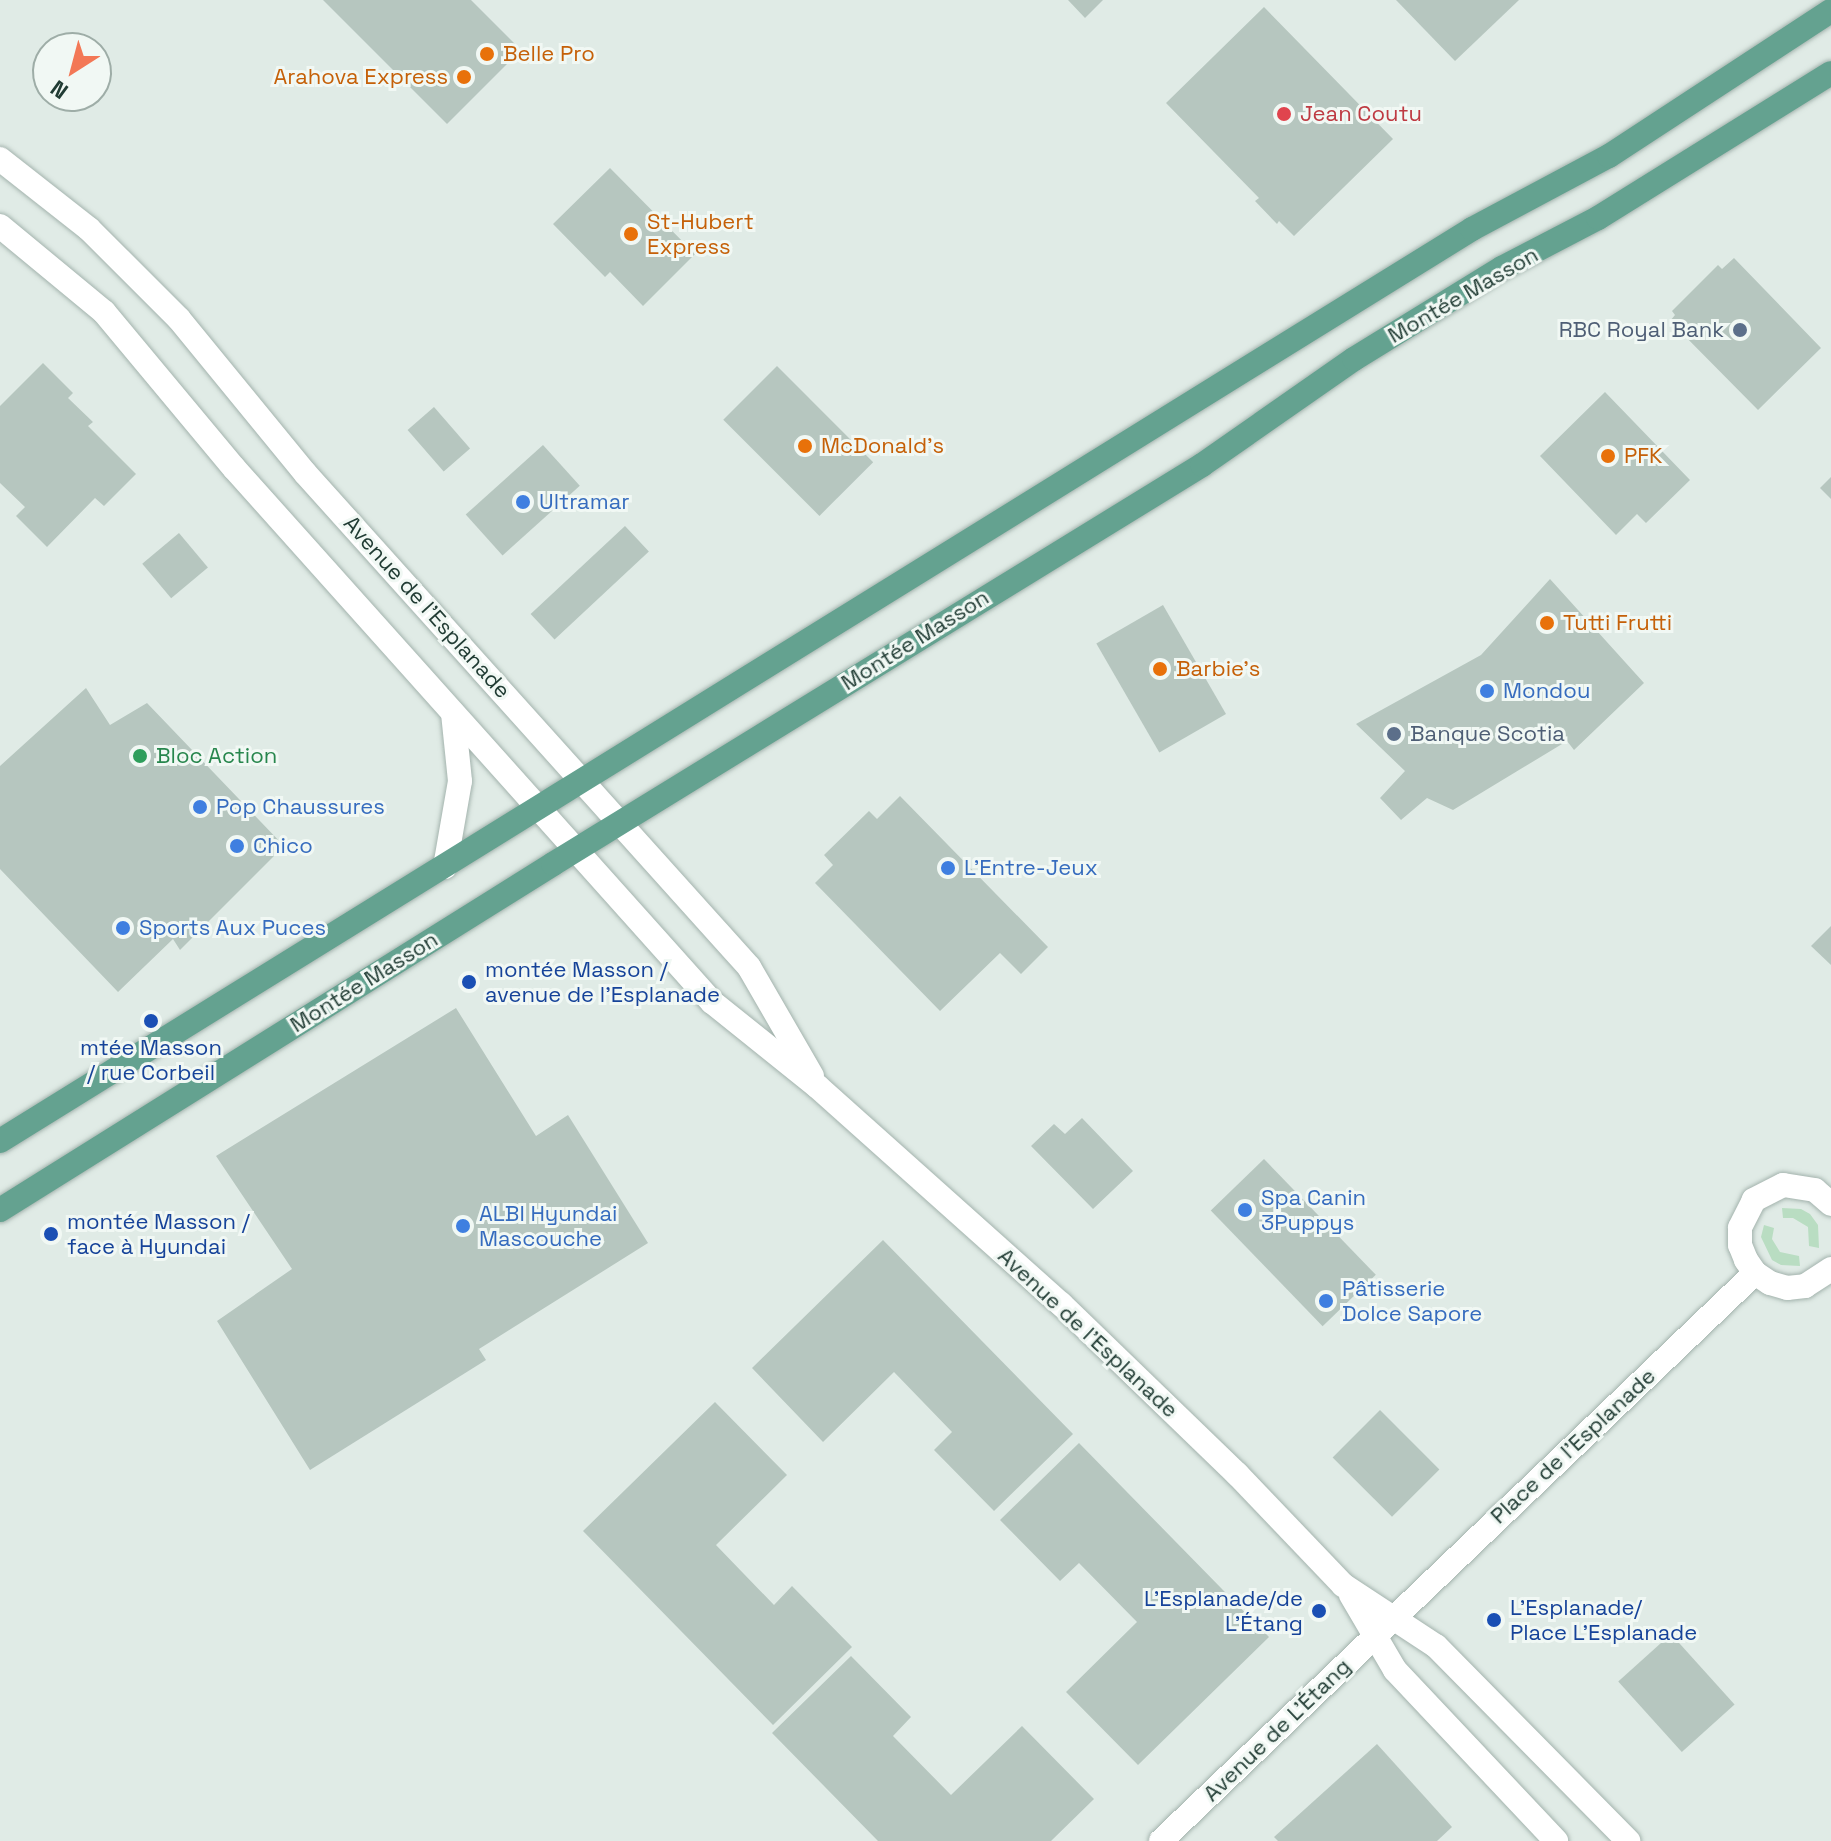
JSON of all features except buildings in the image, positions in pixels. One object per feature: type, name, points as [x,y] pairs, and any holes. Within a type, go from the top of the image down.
[{"type":"main road","points":[[0,1141],[1472,229],[1609,156],[1831,11]]},
{"type":"main road","name":"Montée Masson","points":[[0,1210],[620,822],[1202,465],[1383,341],[1502,268],[1598,218],[1831,73]]},
{"type":"street","name":"Avenue de l'Esplanade","points":[[0,159],[89,229],[158,295],[305,473],[749,967],[818,1087]]},
{"type":"street","name":"Avenue de l'Esplanade","points":[[0,226],[104,312],[234,468],[712,1002],[818,1087],[1061,1304],[1237,1474],[1383,1626],[1436,1646],[1628,1841]]},
{"type":"street","points":[[445,867],[460,781],[453,713]]},
{"type":"street","points":[[1831,1204],[1815,1190],[1799,1185],[1783,1185],[1754,1200],[1745,1213],[1740,1245],[1755,1273],[1770,1283],[1787,1288],[1805,1286],[1831,1269]]},
{"type":"street","name":"Place de l'Esplanade","points":[[1383,1626],[1755,1273]]},
{"type":"street","name":"Avenue de l'Esplanade","points":[[1383,1626],[1395,1670],[1556,1841]]},
{"type":"street","name":"Avenue de L'Étang","points":[[1161,1841],[1383,1626]]},
{"type":"green space","points":[[1782,1208],[1801,1209],[1810,1214],[1818,1225],[1819,1248],[1809,1246],[1808,1227],[1793,1218],[1783,1218]]},
{"type":"green space","points":[[1764,1225],[1774,1228],[1772,1239],[1780,1252],[1799,1256],[1800,1266],[1781,1265],[1772,1260],[1761,1237]]},
{"type":"place","name":"Belle Pro","points":[[487,54]]},
{"type":"place","name":"Arahova Express","points":[[464,77]]},
{"type":"place","name":"Jean Coutu","points":[[1284,114]]},
{"type":"place","name":"St-Hubert Express","points":[[631,234]]},
{"type":"place","name":"RBC Royal Bank","points":[[1740,330]]},
{"type":"place","name":"McDonald's","points":[[805,446]]},
{"type":"place","name":"PFK","points":[[1608,456]]},
{"type":"place","name":"Ultramar","points":[[523,502]]},
{"type":"place","name":"Tutti Frutti","points":[[1547,623]]},
{"type":"place","name":"Barbie's","points":[[1160,669]]},
{"type":"place","name":"Mondou","points":[[1487,691]]},
{"type":"place","name":"Banque Scotia","points":[[1394,734]]},
{"type":"place","name":"Bloc Action","points":[[140,756]]},
{"type":"place","name":"Pop Chaussures","points":[[200,807]]},
{"type":"place","name":"Chico","points":[[237,846]]},
{"type":"place","name":"L'Entre-Jeux","points":[[948,868]]},
{"type":"place","name":"Sports Aux Puces","points":[[123,928]]},
{"type":"place","name":"montée Masson / avenue de l'Esplanade","points":[[469,982]]},
{"type":"place","name":"mtée Masson / rue Corbeil","points":[[151,1021]]},
{"type":"place","name":"Spa Canin 3Puppys","points":[[1245,1210]]},
{"type":"place","name":"ALBI Hyundai Mascouche","points":[[463,1226]]},
{"type":"place","name":"montée Masson / face à Hyundai","points":[[51,1234]]},
{"type":"place","name":"Pâtisserie Dolce Sapore","points":[[1326,1301]]},
{"type":"place","name":"L'Esplanade/de L'Étang","points":[[1319,1611]]},
{"type":"place","name":"L'Esplanade/ Place L'Esplanade","points":[[1494,1620]]}]
